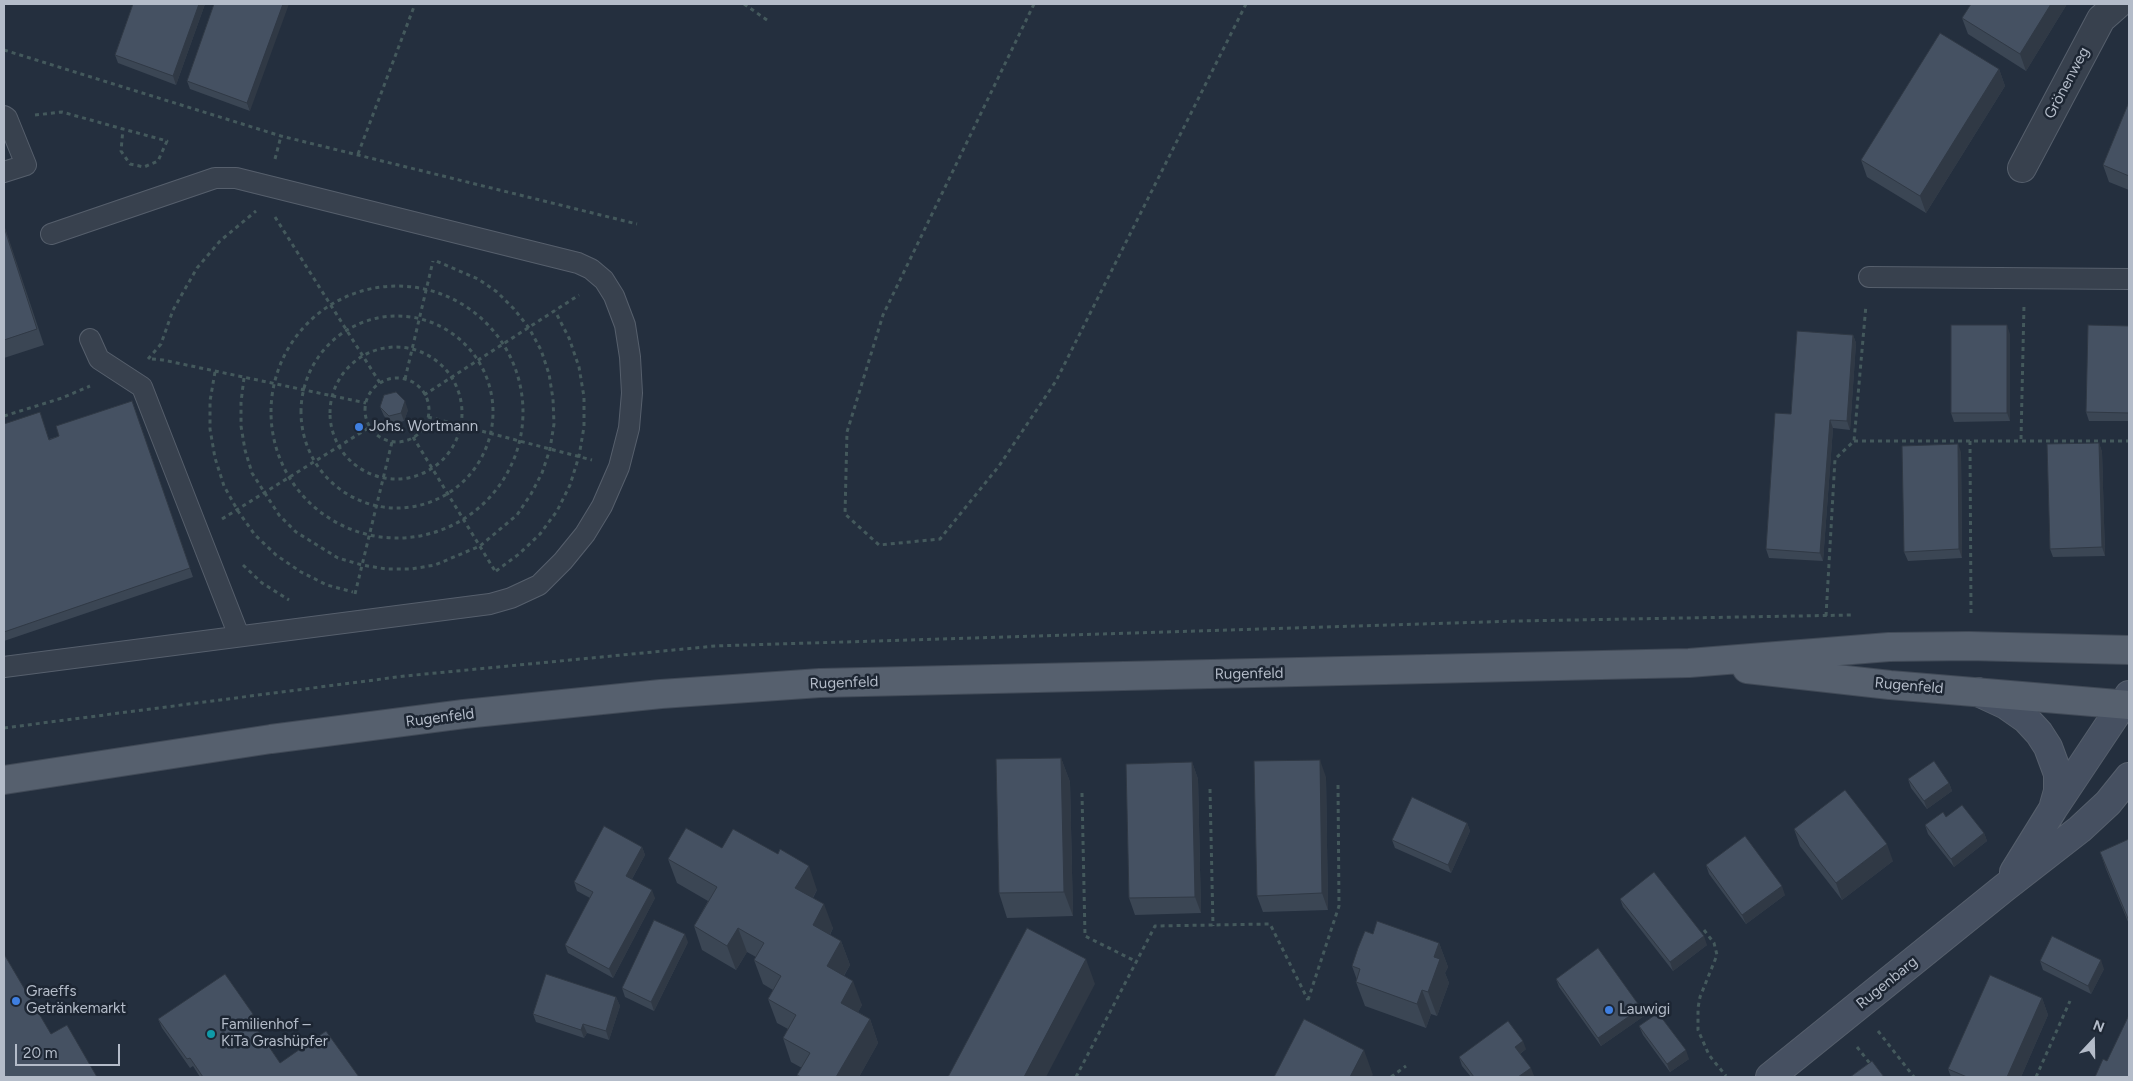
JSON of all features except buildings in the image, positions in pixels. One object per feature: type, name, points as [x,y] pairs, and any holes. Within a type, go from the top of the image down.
[{"type":"main road","name":"Rugenfeld","points":[[4,780],[271,739],[464,714],[662,694],[820,683],[1690,663],[1889,647],[1969,646],[2129,650]]},
{"type":"main road","name":"Rugenfeld","points":[[1690,663],[1890,685],[2127,702]]},
{"type":"street","name":"Grönenweg","points":[[2022,168],[2101,19],[2118,4]]},
{"type":"street","name":"Rugenbarg","points":[[1978,692],[2006,705],[2026,719],[2048,747],[2058,774],[2058,791],[2053,809]]},
{"type":"street","name":"Rugenbarg","points":[[2004,888],[2053,809],[2127,702]]},
{"type":"street","name":"Rugenbarg","points":[[1770,1077],[2004,888],[2080,830],[2108,803],[2129,777]]},
{"type":"lane","points":[[4,172],[26,165],[5,117]]},
{"type":"lane","points":[[4,667],[490,604],[511,598],[539,585],[563,561],[585,534],[602,506],[619,467],[629,428],[632,393],[630,357],[625,325],[614,296],[604,280],[592,270],[578,263],[441,228],[268,195],[236,178],[215,178],[51,234]]},
{"type":"lane","points":[[1868,278],[2129,279]]},
{"type":"lane","points":[[90,340],[99,359],[142,387],[239,636]]},
{"type":"path","points":[[358,154],[415,4]]},
{"type":"path","points":[[744,4],[768,20]]},
{"type":"path","points":[[1034,4],[883,315],[847,432],[845,514],[879,545],[940,539],[998,466],[1056,381],[1246,4]]},
{"type":"path","points":[[4,50],[282,136],[637,224]]},
{"type":"path","points":[[5,117],[62,112],[123,129],[167,142],[158,162],[144,167],[130,164],[121,151],[123,129]]},
{"type":"path","points":[[4,416],[62,398],[149,359],[161,344],[176,304],[197,268],[229,232],[268,195],[331,305],[380,383]]},
{"type":"path","points":[[404,379],[441,228]]},
{"type":"path","points":[[244,378],[241,426],[252,474],[264,495],[296,532],[338,558],[386,569],[419,568],[458,557],[480,546],[499,532],[522,508],[542,473],[550,449],[554,424],[549,374],[541,350],[529,328],[514,309],[491,288],[456,268],[434,260]]},
{"type":"path","points":[[1826,616],[1835,459],[1854,441],[1868,278]]},
{"type":"path","points":[[2021,439],[2024,278]]},
{"type":"path","points":[[424,395],[604,280]]},
{"type":"path","points":[[402,286],[426,290],[449,298],[470,309],[489,325],[503,344],[520,381],[523,411],[520,441],[514,461],[494,494],[463,520],[442,530],[418,537],[394,538],[369,535],[346,527],[324,514],[305,498],[290,478],[275,442],[272,423],[274,384],[280,365],[293,342],[315,317],[331,305],[353,294],[377,288],[402,286]]},
{"type":"path","points":[[495,572],[526,548],[540,534],[557,511],[570,485],[579,456],[584,426],[584,397],[579,367],[569,338],[555,311]]},
{"type":"path","points":[[382,317],[419,318],[453,334],[478,360],[487,377],[492,396],[494,415],[491,434],[485,452],[476,468],[448,494],[413,507],[376,506],[358,500],[341,491],[326,478],[315,462],[306,446],[302,427],[303,390],[319,356],[347,330],[364,322],[382,317]]},
{"type":"path","points":[[395,346],[412,348],[428,354],[441,364],[452,377],[462,401],[462,426],[451,451],[432,469],[417,477],[400,480],[383,478],[358,467],[339,447],[332,431],[330,414],[332,396],[343,373],[363,355],[378,349],[395,346]]},
{"type":"path","points":[[149,359],[163,360],[366,403]]},
{"type":"path","points":[[214,372],[210,400],[210,429],[215,458],[224,486],[238,511],[255,535],[276,555],[300,572],[327,585],[355,593]]},
{"type":"path","points":[[392,379],[404,379],[416,385],[424,395],[428,406],[428,418],[422,429],[413,437],[402,442],[392,442],[380,436],[370,427],[366,416],[366,403],[371,392],[380,383],[392,379]]},
{"type":"path","points":[[428,418],[619,467]]},
{"type":"path","points":[[217,522],[264,495],[370,427]]},
{"type":"path","points":[[413,437],[511,598]]},
{"type":"path","points":[[1854,441],[2021,439],[2129,441]]},
{"type":"path","points":[[1970,441],[1971,613]]},
{"type":"path","points":[[348,622],[392,442]]},
{"type":"path","points":[[242,563],[262,583],[294,603]]},
{"type":"path","points":[[1076,1077],[1155,926],[1270,924],[1308,1000],[1339,906],[1338,784]]},
{"type":"path","points":[[1210,790],[1213,926]]},
{"type":"path","points":[[1082,792],[1085,936],[1136,962]]},
{"type":"path","points":[[1704,930],[1714,943],[1717,955],[1700,997],[1698,1030],[1709,1055],[1726,1076]]},
{"type":"path","points":[[2036,1077],[2070,1001]]},
{"type":"path","points":[[1873,1025],[1914,1077]]},
{"type":"path","points":[[1852,1041],[1875,1070]]},
{"type":"path","points":[[1392,1077],[1406,1066]]},
{"type":"place","name":"Johs. Wortmann","points":[[359,427]]},
{"type":"place","name":"Graeffs Getränkemarkt","points":[[16,1001]]},
{"type":"place","name":"Lauwigi","points":[[1609,1010]]},
{"type":"place","name":"Familienhof – KiTa Grashüpfer","points":[[211,1034]]}]
